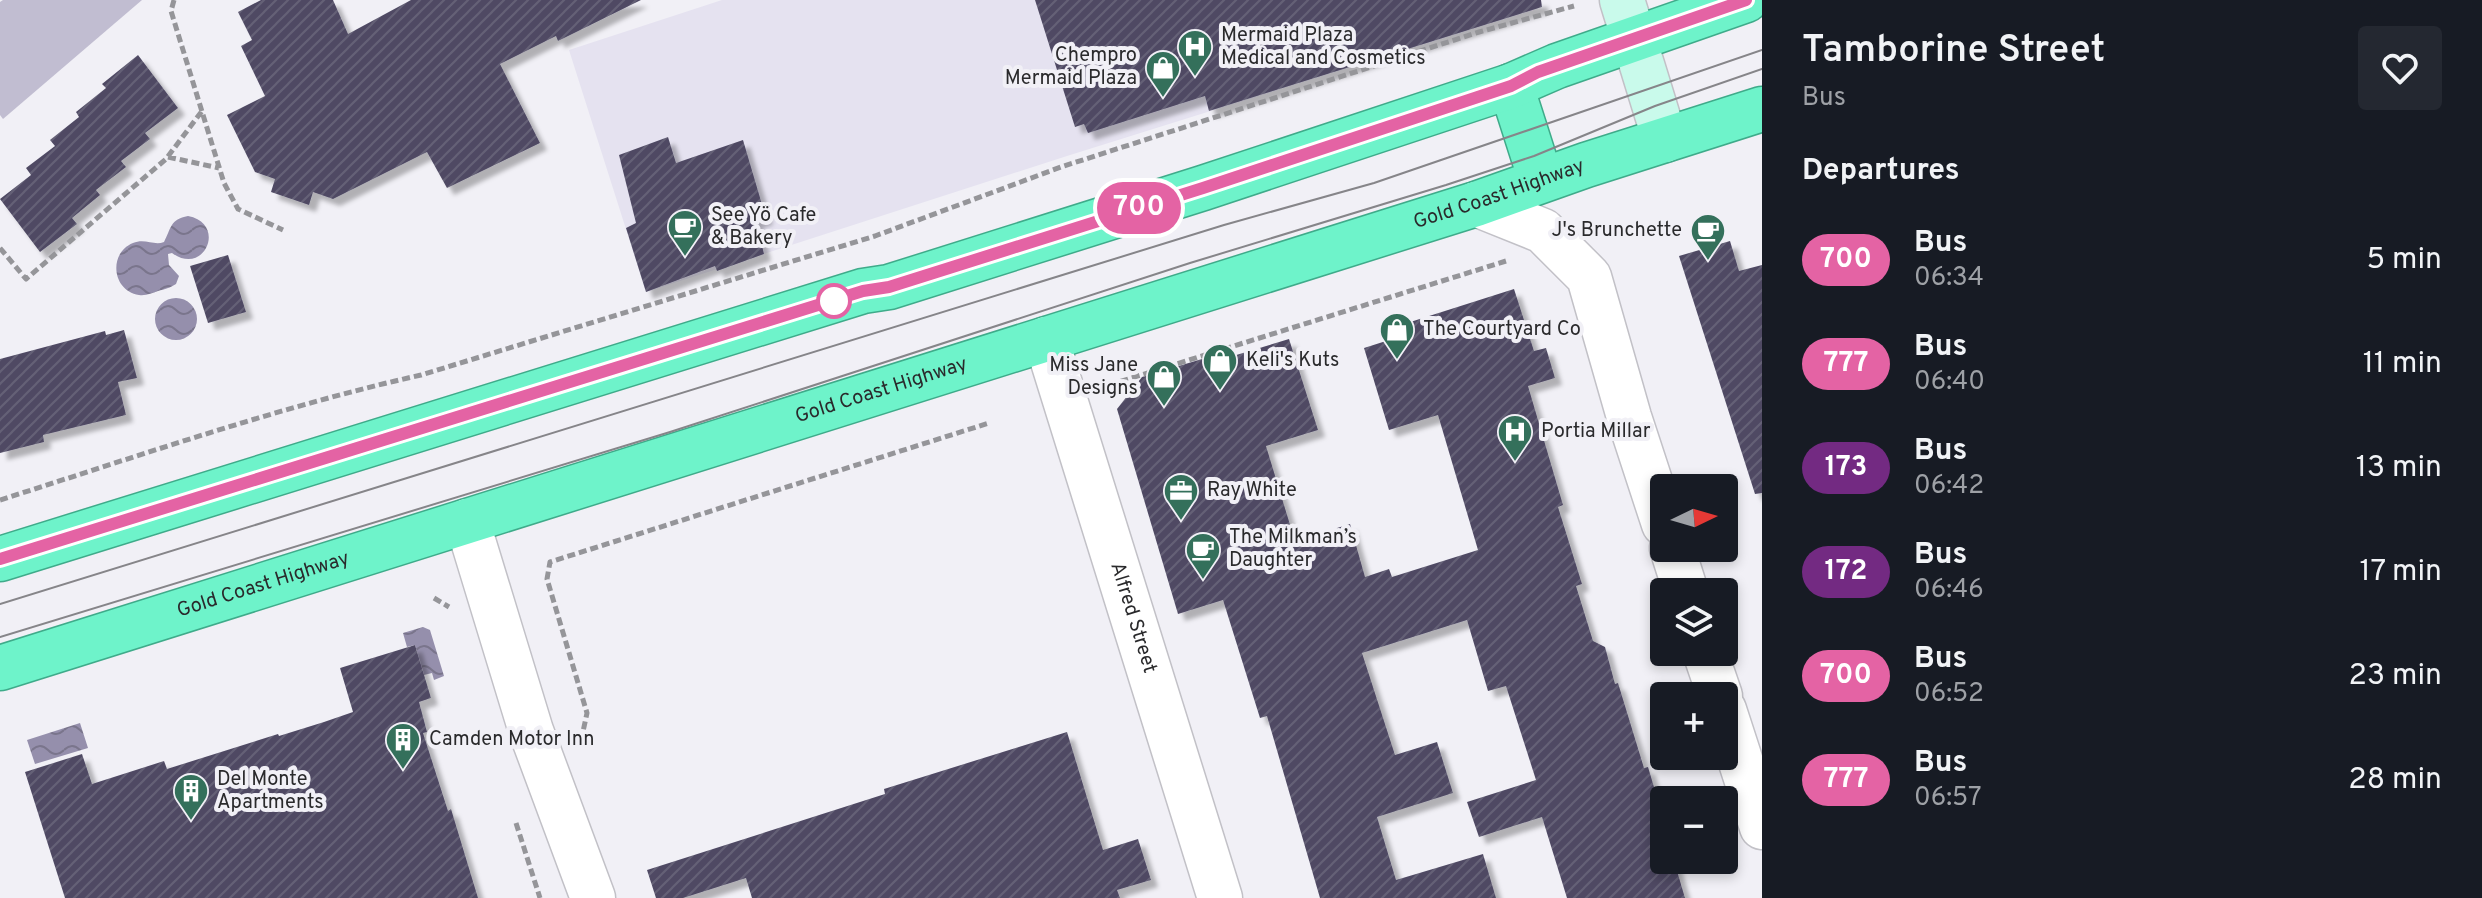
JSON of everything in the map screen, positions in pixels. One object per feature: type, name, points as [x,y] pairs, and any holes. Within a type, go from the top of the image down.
[{"type":"highway","points":[[0,559],[577,378],[863,291],[904,282],[1203,188],[1511,86],[1628,19],[1746,0]]},
{"type":"highway","points":[[1511,86],[1541,180]]},
{"type":"highway","name":"Gold Coast Highway","points":[[0,668],[1476,204],[1762,109]]},
{"type":"main road","points":[[1628,19],[1665,140]]},
{"type":"street","points":[[1476,204],[1543,231],[1589,277],[1650,481]]},
{"type":"street","name":"Alfred Street","points":[[1046,339],[1220,898]]},
{"type":"street","points":[[467,521],[531,731],[593,898]]},
{"type":"street","points":[[1738,753],[1762,827]]},
{"type":"path","points":[[174,0],[171,11],[224,183],[238,209],[283,230]]},
{"type":"path","points":[[0,500],[278,413],[369,386],[421,375],[875,236],[1076,162],[1479,32],[1574,6]]},
{"type":"path","points":[[0,248],[26,279],[168,157],[202,111]]},
{"type":"path","points":[[168,157],[219,168]]},
{"type":"path","points":[[1596,228],[1605,225],[1637,228]]},
{"type":"path","points":[[1109,385],[1507,260]]},
{"type":"path","points":[[586,755],[581,741],[587,713],[547,579],[550,562],[989,423]]},
{"type":"shaded area","points":[[142,0],[3,119],[0,115],[0,2]]},
{"type":"shaded area","points":[[722,0],[1541,0],[1536,9],[646,292],[569,50]]},
{"type":"water","points":[[188,216],[207,228],[209,237],[202,254],[194,258],[184,259],[168,254],[169,265],[179,276],[176,284],[144,295],[123,287],[116,271],[125,248],[137,242],[164,242],[174,222]]},
{"type":"water","points":[[176,298],[191,304],[197,319],[191,334],[176,340],[161,334],[155,319],[161,304]]},
{"type":"water","points":[[423,627],[430,630],[444,676],[434,680],[432,673],[424,675],[415,645],[407,647],[403,633]]},
{"type":"water","points":[[80,723],[88,748],[35,764],[27,740]]},
{"type":"building","points":[[261,0],[333,0],[348,34],[411,0],[641,0],[558,41],[556,36],[500,64],[540,143],[447,188],[427,152],[333,199],[313,192],[309,205],[271,192],[275,179],[255,172],[227,115],[265,96],[241,46],[252,40],[238,12]]},
{"type":"building","points":[[1035,0],[1541,0],[1542,7],[1209,111],[1205,96],[1088,133],[1084,124],[1075,127]]},
{"type":"building","points":[[138,55],[178,108],[145,133],[150,139],[121,161],[126,167],[96,190],[100,195],[72,218],[77,224],[40,252],[0,199],[31,175],[26,168],[55,146],[50,140],[79,117],[76,112],[106,88],[102,84]]},
{"type":"building","points":[[668,137],[676,163],[743,140],[766,218],[756,221],[764,254],[717,271],[715,266],[646,292],[626,228],[636,223],[619,155]]},
{"type":"building","points":[[1730,241],[1739,271],[1762,265],[1762,493],[1755,494],[1679,256]]},
{"type":"building","points":[[228,255],[246,312],[208,323],[190,266]]},
{"type":"building","points":[[1514,289],[1534,351],[1546,348],[1555,378],[1528,386],[1563,505],[1558,507],[1582,584],[1576,586],[1593,641],[1605,647],[1644,768],[1648,767],[1654,786],[1650,786],[1650,874],[1678,874],[1685,898],[1567,898],[1542,817],[1479,837],[1467,802],[1536,780],[1506,686],[1488,691],[1467,620],[1362,653],[1395,755],[1437,742],[1453,793],[1377,817],[1396,880],[1483,854],[1496,898],[1320,898],[1267,716],[1260,718],[1223,600],[1178,614],[1117,409],[1142,377],[1222,353],[1223,359],[1289,339],[1318,430],[1266,446],[1295,541],[1350,524],[1365,577],[1389,569],[1392,577],[1478,550],[1438,415],[1389,430],[1364,348],[1386,341],[1382,331]]},
{"type":"building","points":[[124,330],[137,378],[118,382],[126,415],[43,435],[44,442],[0,453],[0,359],[105,331],[106,335]]},
{"type":"building","points":[[415,645],[431,698],[419,702],[427,732],[423,733],[448,811],[451,809],[478,898],[65,898],[25,772],[82,754],[92,784],[164,761],[167,769],[324,722],[353,712],[340,668]]},
{"type":"building","points":[[1067,732],[1103,850],[1138,839],[1151,880],[1117,890],[1120,898],[752,898],[746,878],[683,898],[656,898],[647,870],[885,794],[884,789]]},
{"type":"tram line","points":[[0,604],[1224,225],[1374,183],[1762,50]]},
{"type":"tram line","points":[[0,637],[670,432],[1190,263],[1446,185],[1534,156],[1655,106],[1762,69]]},
{"type":"bus line","name":"700","points":[[0,559],[577,378],[863,291],[889,287],[1203,188],[1511,86],[1538,72],[1746,0]]},
{"type":"place","name":"Mermaid Plaza Medical and Cosmetics","points":[[1195,78]]},
{"type":"place","name":"Chempro Mermaid Plaza","points":[[1163,99]]},
{"type":"place","name":"See Yö Cafe & Bakery","points":[[685,258]]},
{"type":"place","name":"J's Brunchette","points":[[1708,262]]},
{"type":"place","name":"The Courtyard Co","points":[[1397,361]]},
{"type":"place","name":"Keli's Kuts","points":[[1220,392]]},
{"type":"place","name":"Miss Jane Designs","points":[[1164,408]]},
{"type":"place","name":"Portia Millar","points":[[1515,463]]},
{"type":"place","name":"Ray White","points":[[1181,522]]},
{"type":"place","name":"The Milkman’s Daughter","points":[[1203,581]]},
{"type":"place","name":"Camden Motor Inn","points":[[403,771]]},
{"type":"place","name":"Del Monte Apartments","points":[[191,822]]}]
